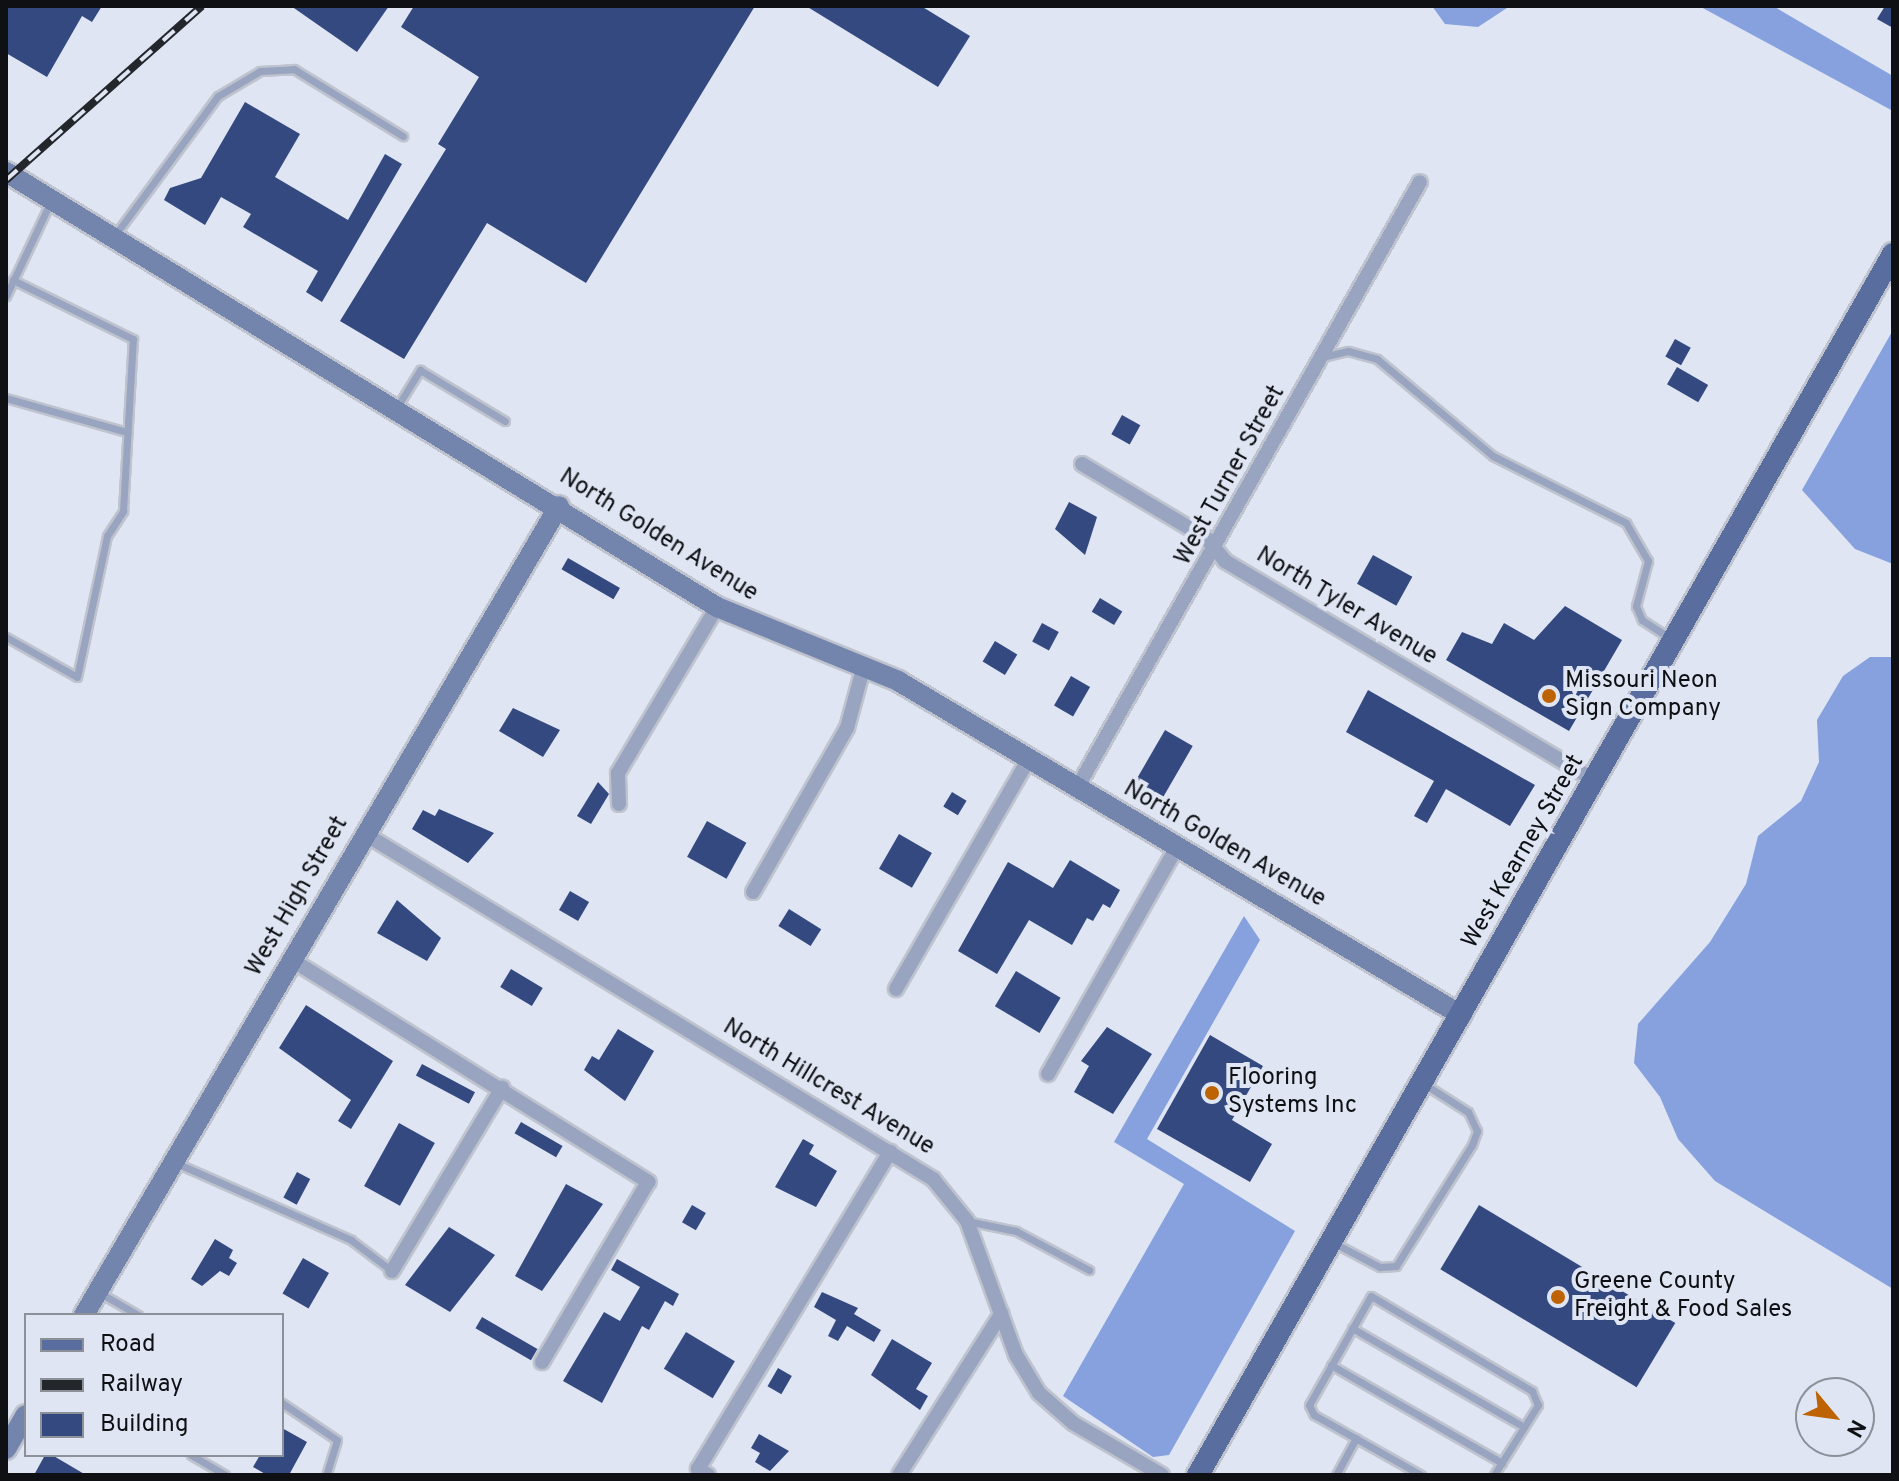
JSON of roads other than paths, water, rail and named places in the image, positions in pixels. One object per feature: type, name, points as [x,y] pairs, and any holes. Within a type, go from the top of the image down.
[{"type":"main road","name":"West Kearney Street","points":[[1198,1475],[1893,254]]},
{"type":"street","name":"North Golden Avenue","points":[[6,172],[559,506],[717,607],[787,641],[864,665],[1461,1015]]},
{"type":"street","name":"West Turner Street","points":[[1077,788],[1216,549],[1420,182]]},
{"type":"street","name":"North Tyler Avenue","points":[[1082,464],[1594,780]]},
{"type":"street","name":"West High Street","points":[[85,1313],[559,506]]},
{"type":"street","points":[[619,804],[618,773],[717,607]]},
{"type":"street","points":[[753,892],[847,728],[864,665]]},
{"type":"street","points":[[896,989],[1028,760]]},
{"type":"street","name":"North Hillcrest Avenue","points":[[365,834],[890,1152],[944,1188],[967,1221],[1022,1368],[1049,1404],[1162,1475]]},
{"type":"street","points":[[1048,1074],[1177,847]]},
{"type":"street","points":[[292,960],[502,1088],[648,1182],[542,1362]]},
{"type":"street","points":[[392,1271],[502,1088]]},
{"type":"street","points":[[708,1475],[698,1469],[890,1152]]},
{"type":"street","points":[[899,1475],[1001,1314]]},
{"type":"street","points":[[6,1449],[24,1418]]},
{"type":"lane","points":[[114,236],[218,96],[260,71],[294,69],[403,136]]},
{"type":"lane","points":[[6,296],[52,199]]},
{"type":"lane","points":[[6,637],[77,677],[107,536],[123,511],[133,339],[13,280]]},
{"type":"lane","points":[[1322,357],[1348,351],[1377,359],[1493,456],[1626,523],[1648,561],[1636,606],[1642,620],[1674,641]]},
{"type":"lane","points":[[397,407],[420,370],[505,421]]},
{"type":"lane","points":[[6,398],[127,432]]},
{"type":"lane","points":[[1331,1241],[1380,1267],[1396,1266],[1472,1145],[1477,1131],[1468,1112],[1422,1083]]},
{"type":"lane","points":[[174,1162],[351,1240],[392,1271]]},
{"type":"lane","points":[[967,1221],[1016,1231],[1089,1270]]},
{"type":"lane","points":[[98,1292],[135,1313]]},
{"type":"lane","points":[[1421,1475],[1356,1438],[1309,1405],[1371,1296],[1532,1391],[1538,1405],[1494,1475]]},
{"type":"lane","points":[[1352,1328],[1524,1427]]},
{"type":"lane","points":[[1331,1365],[1502,1463]]},
{"type":"lane","points":[[284,1404],[337,1440],[326,1475]]},
{"type":"lane","points":[[1340,1474],[1356,1438]]},
{"type":"lane","points":[[194,1457],[225,1475]]},
{"type":"railway","points":[[6,180],[202,6]]},
{"type":"place","name":"Missouri Neon Sign Company","points":[[1549,696]]},
{"type":"place","name":"Flooring Systems Inc","points":[[1212,1093]]},
{"type":"place","name":"Greene County Freight & Food Sales","points":[[1558,1297]]}]
